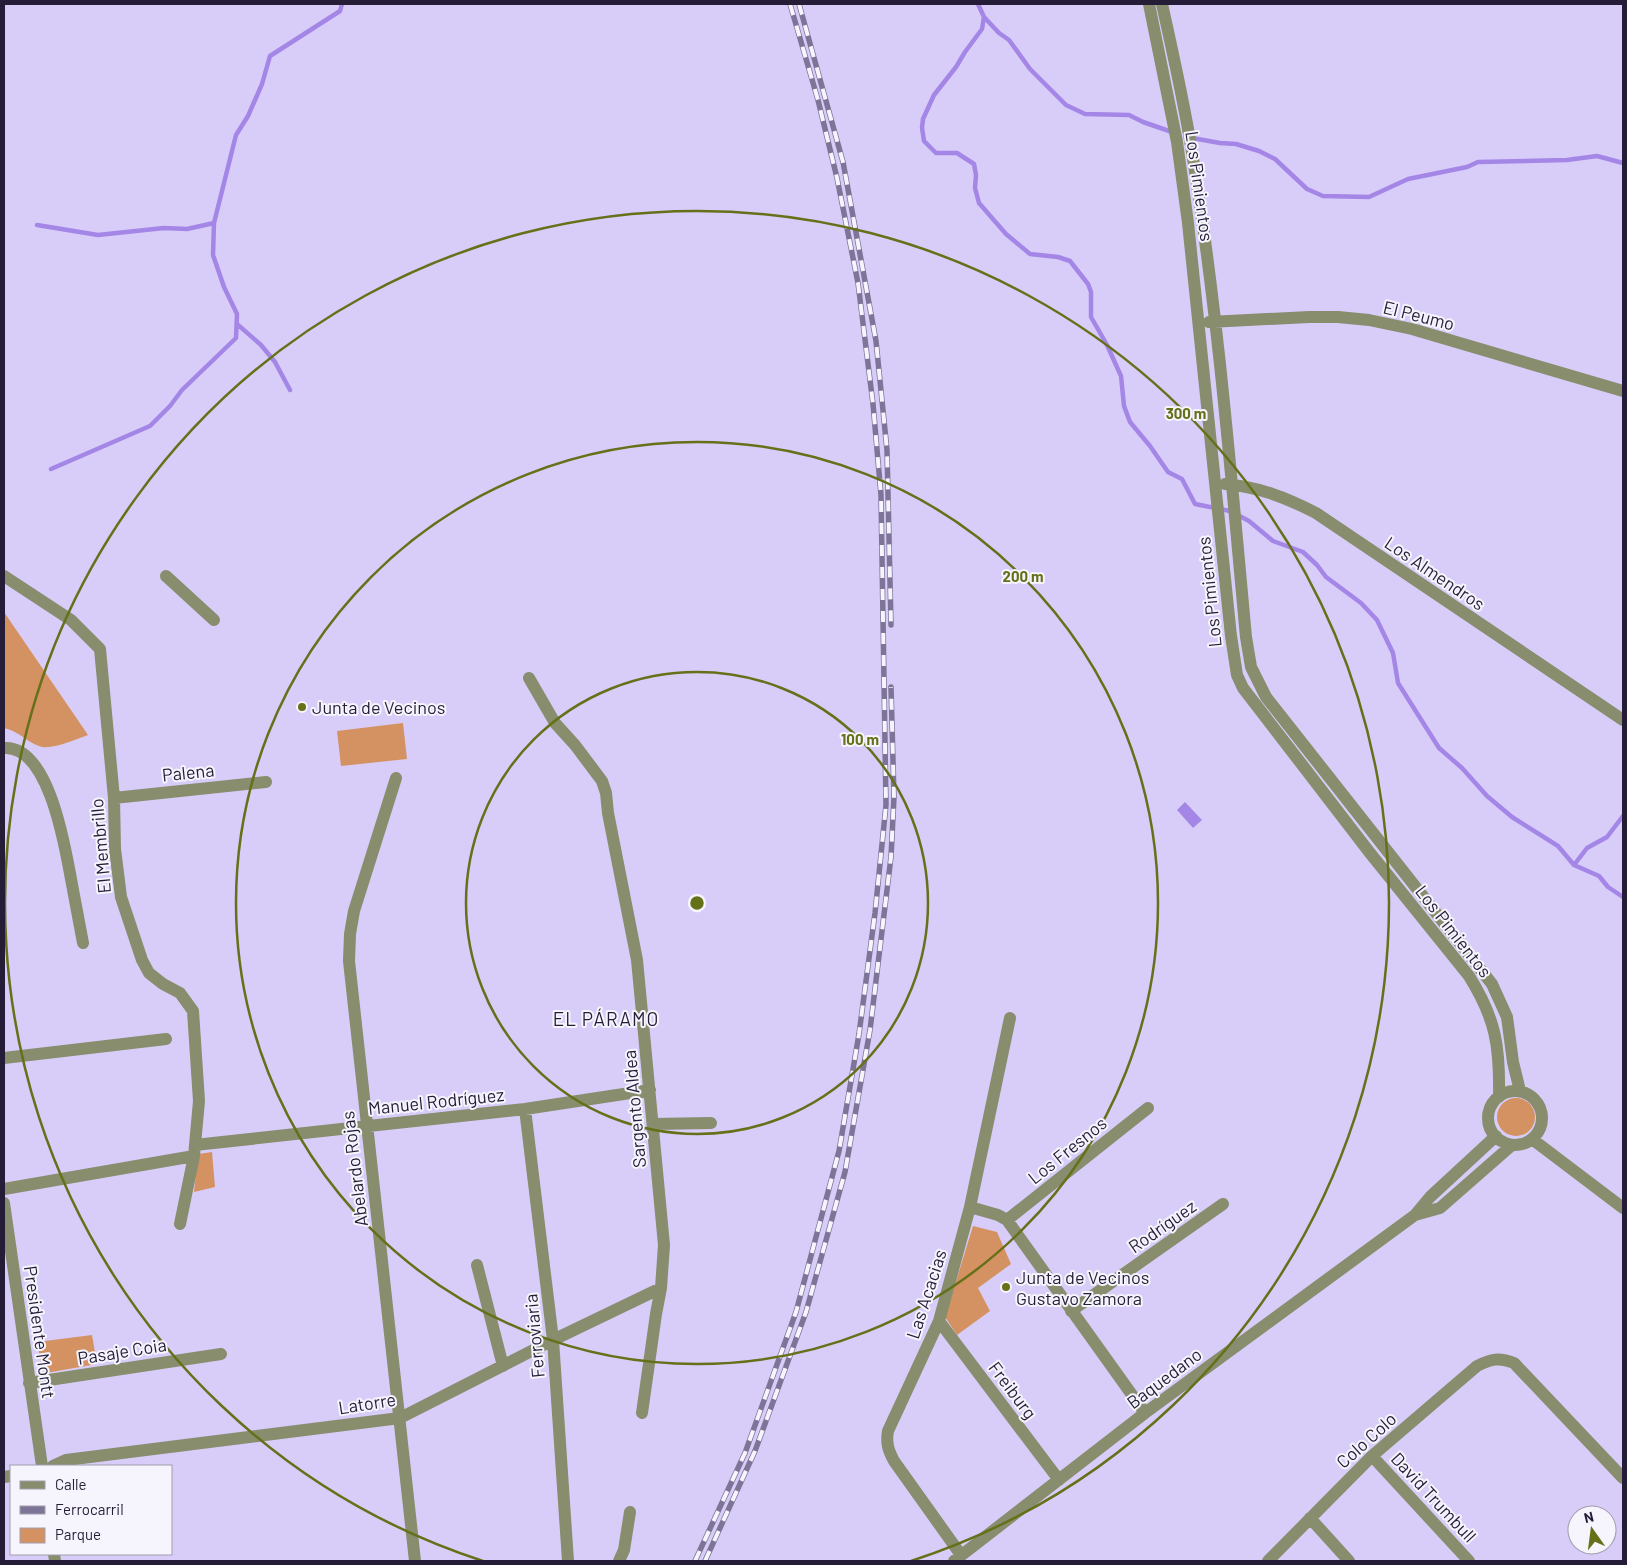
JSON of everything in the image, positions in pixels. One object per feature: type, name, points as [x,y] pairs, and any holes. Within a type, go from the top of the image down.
[{"type":"street","name":"Los Pimientos","points":[[1149,4],[1177,142],[1199,323],[1233,656],[1238,675],[1244,688],[1370,853],[1470,976],[1492,1019],[1499,1065],[1499,1097]]},
{"type":"street","name":"Los Pimientos","points":[[1162,4],[1192,150],[1216,322],[1246,637],[1251,668],[1266,697],[1492,984],[1507,1017],[1513,1062],[1520,1091]]},
{"type":"street","name":"El Peumo","points":[[1199,323],[1309,317],[1369,320],[1412,329],[1623,391]]},
{"type":"street","name":"Los Almendros","points":[[1216,483],[1269,491],[1316,513],[1623,720]]},
{"type":"street","name":"El Membrillo","points":[[4,576],[71,620],[100,649],[114,798],[115,849],[121,897],[142,960],[149,973],[163,984],[180,993],[193,1011],[199,1101],[194,1151],[180,1224]]},
{"type":"street","points":[[166,576],[214,620]]},
{"type":"street","name":"Sargento Aldea","points":[[529,678],[555,723],[602,780],[637,960],[663,1237],[661,1288],[642,1413]]},
{"type":"street","points":[[4,748],[17,750],[38,769],[53,801],[60,822],[83,943]]},
{"type":"street","name":"Abelardo Rojas","points":[[396,778],[360,893],[350,934],[349,961],[350,984],[415,1561]]},
{"type":"street","name":"Palena","points":[[114,798],[266,782]]},
{"type":"street","name":"Las Acacias","points":[[958,1558],[894,1461],[888,1449],[888,1431],[939,1322],[970,1207],[1010,1018]]},
{"type":"street","points":[[4,1058],[166,1039]]},
{"type":"street","name":"Manuel Rodríguez","points":[[4,1189],[194,1151],[367,1126],[525,1109],[650,1090]]},
{"type":"street","points":[[1520,1091],[1535,1099],[1540,1107],[1542,1124],[1532,1139],[1523,1144],[1503,1142],[1496,1136],[1489,1123],[1490,1108],[1505,1093],[1520,1091]]},
{"type":"street","name":"Los Fresnos","points":[[1007,1220],[1148,1108]]},
{"type":"street","name":"Ferroviaria","points":[[525,1109],[553,1340],[568,1561]]},
{"type":"street","points":[[653,1124],[711,1123]]},
{"type":"street","points":[[1415,1215],[1430,1197],[1496,1136]]},
{"type":"street","points":[[1532,1139],[1623,1208]]},
{"type":"street","points":[[1415,1215],[1440,1208],[1512,1144]]},
{"type":"street","name":"Presidente Montt","points":[[4,1203],[42,1465]]},
{"type":"street","name":"Rodríguez","points":[[1071,1311],[1223,1204]]},
{"type":"street","points":[[970,1207],[993,1213],[1007,1220],[1145,1413]]},
{"type":"street","name":"Baquedano","points":[[958,1558],[1145,1413],[1415,1215]]},
{"type":"street","points":[[477,1265],[503,1366]]},
{"type":"street","name":"Latorre","points":[[55,1465],[66,1460],[400,1418],[553,1340],[661,1288]]},
{"type":"street","name":"Freiburg","points":[[939,1322],[1059,1480]]},
{"type":"street","name":"Pasaje Coia","points":[[29,1383],[221,1354]]},
{"type":"street","name":"Colo Colo","points":[[1268,1561],[1372,1456],[1477,1366],[1498,1358],[1514,1362],[1623,1478]]},
{"type":"street","name":"David Trumbull","points":[[1372,1456],[1469,1561]]},
{"type":"street","points":[[620,1561],[624,1550],[630,1512]]},
{"type":"street","points":[[1310,1518],[1350,1561]]},
{"type":"green space","points":[[4,612],[88,735],[64,744],[44,747],[34,744],[14,731],[4,728]]},
{"type":"green space","points":[[403,723],[407,759],[341,766],[337,731]]},
{"type":"green space","points":[[1516,1098],[1530,1103],[1535,1117],[1530,1131],[1516,1136],[1502,1131],[1497,1117],[1502,1103]]},
{"type":"green space","points":[[212,1152],[215,1187],[194,1192],[198,1154]]},
{"type":"green space","points":[[973,1226],[997,1232],[1011,1264],[978,1288],[990,1311],[957,1335],[945,1317]]},
{"type":"green space","points":[[92,1335],[97,1364],[46,1373],[42,1369],[37,1342]]},
{"type":"shaded area","points":[[1185,802],[1202,820],[1193,828],[1177,810]]},
{"type":"waterway","points":[[51,469],[150,426],[170,406],[182,390],[236,338],[237,314],[224,287],[213,255],[214,223],[236,135],[248,116],[262,84],[270,56],[340,11],[342,4]]},
{"type":"waterway","points":[[978,4],[984,17],[982,29],[934,95],[923,119],[924,141],[936,153],[957,153],[974,164],[976,175],[975,188],[979,203],[1006,234],[1030,254],[1058,257],[1070,261],[1088,284],[1091,292],[1091,317],[1107,345],[1121,376],[1124,406],[1130,422],[1168,472],[1182,479],[1195,504],[1230,511],[1249,521],[1273,541],[1303,552],[1317,565],[1326,577],[1361,603],[1377,620],[1393,653],[1398,683],[1439,748],[1462,768],[1487,796],[1512,817],[1558,846],[1574,865],[1599,876],[1608,887],[1623,897]]},
{"type":"waterway","points":[[984,17],[999,33],[1009,40],[1030,69],[1066,105],[1085,114],[1129,115],[1172,132]]},
{"type":"waterway","points":[[1192,138],[1236,144],[1259,151],[1275,159],[1307,189],[1323,196],[1369,197],[1408,179],[1467,167],[1478,162],[1567,160],[1597,156],[1623,163]]},
{"type":"waterway","points":[[37,225],[98,235],[164,228],[187,229],[214,223]]},
{"type":"waterway","points":[[237,324],[261,345],[275,362],[290,390]]},
{"type":"waterway","points":[[1574,865],[1587,848],[1607,837],[1623,816]]},
{"type":"railway","points":[[695,1561],[745,1453],[796,1312],[839,1151],[859,1034],[875,913],[886,805],[881,495],[873,404],[858,283],[837,178],[818,100],[790,4]]},
{"type":"railway","points":[[799,4],[843,162],[876,341],[887,450],[891,625]]},
{"type":"railway","points":[[705,1561],[755,1451],[806,1312],[845,1172],[870,1030],[891,857],[894,797],[891,687]]},
{"type":"place","name":"Junta de Vecinos","points":[[302,707]]},
{"type":"place","name":"Junta de Vecinos Gustavo Zamora","points":[[1006,1287]]},
{"type":"district","name":"EL PÁRAMO","points":[[606,1018]]}]
